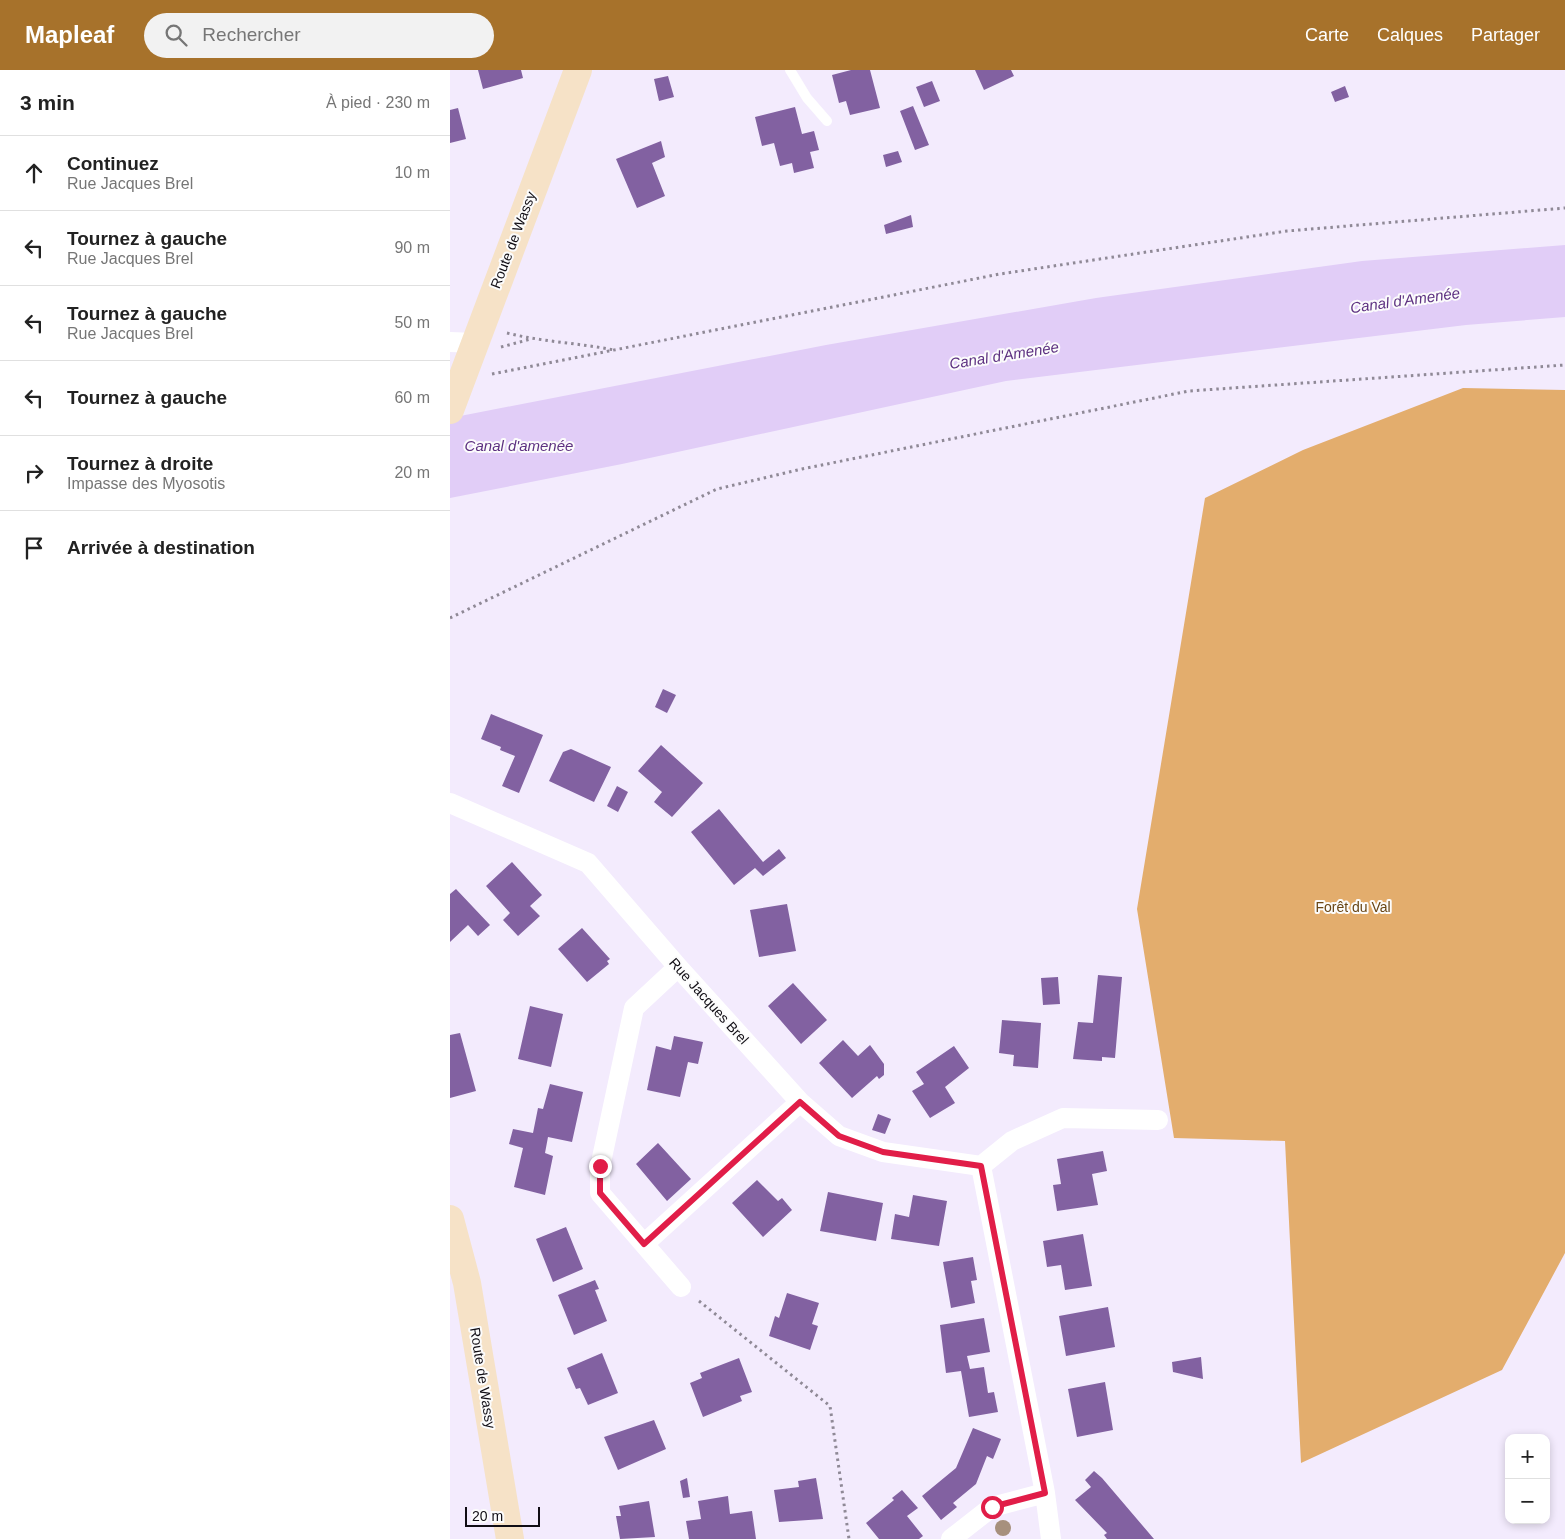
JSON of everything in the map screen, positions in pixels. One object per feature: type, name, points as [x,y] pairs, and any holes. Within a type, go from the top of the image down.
[{"type":"street","name":"Route de Wassy","points":[[450,410],[578,70]]},
{"type":"street","name":"Rue Jacques Brel","points":[[450,803],[588,863],[678,967],[800,1102],[839,1136],[883,1152],[981,1166]]},
{"type":"street","points":[[678,967],[634,1008],[600,1166],[600,1193],[681,1287]]},
{"type":"street","points":[[644,1244],[800,1102]]},
{"type":"street","points":[[1051,1539],[1045,1493],[981,1166],[1012,1141],[1063,1118],[1158,1120]]},
{"type":"street","name":"Route de Wassy","points":[[450,1219],[467,1283],[510,1539]]},
{"type":"street","points":[[951,1539],[992,1507],[1045,1493]]},
{"type":"lane","points":[[790,70],[807,98],[827,121]]},
{"type":"path","points":[[470,357],[618,351],[722,328],[1000,274],[1259,235],[1565,208]]},
{"type":"path","points":[[532,339],[580,343],[618,351]]},
{"type":"path","points":[[450,618],[717,489],[802,469],[1190,391],[1565,365]]},
{"type":"path","points":[[681,1287],[830,1406],[849,1539]]},
{"type":"green space","name":"Forêt du Val","points":[[1463,388],[1565,390],[1565,1253],[1502,1370],[1301,1463],[1285,1141],[1174,1138],[1137,909],[1205,498],[1303,450]]},
{"type":"water","name":"Canal d'amenée","points":[[1565,245],[1565,317],[1466,325],[1006,381],[622,464],[450,498],[450,418],[826,345],[1096,298],[1362,261]]},
{"type":"building","points":[[478,70],[521,70],[523,78],[483,89]]},
{"type":"building","points":[[851,70],[870,70],[880,108],[850,115],[846,101],[839,103],[832,75]]},
{"type":"building","points":[[975,70],[1011,70],[1014,76],[984,90]]},
{"type":"building","points":[[668,76],[674,97],[659,101],[654,79]]},
{"type":"building","points":[[932,81],[940,101],[924,107],[916,87]]},
{"type":"building","points":[[1345,86],[1349,97],[1335,102],[1331,92]]},
{"type":"building","points":[[913,106],[929,145],[915,150],[900,111]]},
{"type":"building","points":[[795,107],[802,134],[814,131],[819,150],[810,152],[814,168],[794,173],[792,163],[780,166],[774,143],[762,146],[755,117]]},
{"type":"building","points":[[458,108],[466,139],[450,143],[450,110]]},
{"type":"building","points":[[661,141],[665,157],[652,163],[665,196],[637,208],[616,159]]},
{"type":"building","points":[[898,151],[902,162],[886,167],[883,155]]},
{"type":"building","points":[[911,215],[913,227],[886,234],[884,225]]},
{"type":"building","points":[[663,689],[676,695],[667,713],[655,707]]},
{"type":"building","points":[[491,714],[543,735],[519,793],[502,786],[515,756],[500,750],[501,747],[481,739]]},
{"type":"building","points":[[661,745],[703,783],[672,817],[654,802],[662,792],[638,771]]},
{"type":"building","points":[[571,749],[611,767],[594,802],[549,781],[563,752]]},
{"type":"building","points":[[617,786],[628,792],[618,812],[607,806]]},
{"type":"building","points":[[719,809],[763,862],[779,849],[786,858],[763,876],[755,868],[734,885],[691,832]]},
{"type":"building","points":[[512,862],[542,895],[530,906],[540,916],[518,936],[503,920],[510,913],[486,886]]},
{"type":"building","points":[[456,889],[490,925],[478,936],[468,925],[450,942],[450,894]]},
{"type":"building","points":[[787,904],[796,951],[759,957],[750,910]]},
{"type":"building","points":[[582,928],[610,959],[607,961],[609,964],[587,982],[558,949]]},
{"type":"building","points":[[1098,975],[1122,977],[1115,1058],[1102,1057],[1102,1061],[1073,1059],[1078,1022],[1093,1023]]},
{"type":"building","points":[[1058,977],[1060,1004],[1043,1005],[1041,978]]},
{"type":"building","points":[[793,983],[827,1020],[801,1044],[768,1006]]},
{"type":"building","points":[[530,1006],[563,1014],[551,1067],[518,1059]]},
{"type":"building","points":[[1002,1020],[1041,1023],[1038,1068],[1013,1066],[1014,1055],[999,1053]]},
{"type":"building","points":[[460,1033],[476,1091],[450,1098],[450,1035]]},
{"type":"building","points":[[674,1036],[703,1042],[698,1064],[688,1062],[680,1097],[647,1090],[656,1046],[671,1050]]},
{"type":"building","points":[[843,1040],[858,1056],[870,1045],[884,1064],[884,1075],[879,1079],[877,1076],[852,1098],[819,1063]]},
{"type":"building","points":[[954,1046],[969,1068],[945,1087],[955,1103],[930,1118],[912,1091],[924,1084],[916,1072]]},
{"type":"building","points":[[550,1084],[583,1092],[572,1142],[548,1137],[545,1153],[553,1156],[545,1195],[514,1187],[523,1148],[509,1144],[513,1129],[533,1133],[538,1108],[543,1109]]},
{"type":"building","points":[[878,1114],[891,1119],[885,1134],[872,1130]]},
{"type":"building","points":[[658,1143],[691,1179],[667,1201],[636,1164]]},
{"type":"building","points":[[1103,1151],[1107,1171],[1092,1174],[1098,1205],[1057,1211],[1053,1185],[1061,1184],[1057,1159]]},
{"type":"building","points":[[757,1180],[778,1201],[782,1198],[792,1210],[763,1237],[732,1203]]},
{"type":"building","points":[[828,1192],[883,1203],[876,1241],[820,1231]]},
{"type":"building","points":[[913,1195],[947,1201],[939,1246],[891,1239],[895,1214],[909,1217]]},
{"type":"building","points":[[566,1227],[583,1269],[553,1282],[536,1239]]},
{"type":"building","points":[[1083,1234],[1092,1286],[1065,1290],[1061,1265],[1047,1267],[1043,1241]]},
{"type":"building","points":[[973,1257],[977,1280],[971,1281],[975,1303],[951,1308],[943,1262]]},
{"type":"building","points":[[595,1280],[599,1289],[595,1290],[607,1321],[574,1335],[558,1295]]},
{"type":"building","points":[[787,1293],[819,1303],[812,1324],[818,1326],[810,1350],[769,1336],[775,1316],[779,1318]]},
{"type":"building","points":[[1108,1307],[1115,1347],[1066,1356],[1059,1316]]},
{"type":"building","points":[[984,1318],[990,1352],[967,1356],[970,1369],[984,1367],[988,1393],[994,1392],[998,1412],[969,1417],[961,1371],[946,1373],[940,1325]]},
{"type":"building","points":[[602,1353],[618,1393],[588,1405],[580,1388],[576,1389],[567,1368]]},
{"type":"building","points":[[1201,1357],[1203,1379],[1173,1372],[1172,1362]]},
{"type":"building","points":[[739,1358],[752,1392],[740,1396],[742,1401],[703,1417],[690,1383],[702,1378],[700,1373]]},
{"type":"building","points":[[1105,1382],[1113,1430],[1077,1437],[1068,1389]]},
{"type":"building","points":[[654,1420],[666,1449],[618,1470],[604,1437]]},
{"type":"building","points":[[973,1428],[1001,1439],[993,1459],[987,1456],[976,1484],[953,1503],[957,1507],[941,1520],[922,1496],[956,1468]]},
{"type":"building","points":[[1094,1471],[1154,1539],[1107,1539],[1104,1535],[1107,1533],[1075,1500],[1091,1487],[1085,1480]]},
{"type":"building","points":[[687,1478],[690,1497],[683,1498],[680,1481]]},
{"type":"building","points":[[816,1478],[823,1519],[779,1522],[774,1490],[799,1487],[798,1481]]},
{"type":"building","points":[[902,1490],[918,1508],[907,1516],[923,1536],[919,1539],[879,1539],[866,1523],[894,1500],[892,1498]]},
{"type":"building","points":[[728,1496],[730,1514],[752,1511],[756,1539],[689,1539],[686,1521],[701,1519],[698,1501]]},
{"type":"building","points":[[649,1501],[655,1537],[620,1539],[616,1516],[621,1516],[619,1506]]},
{"type":"route","points":[[600,1166],[600,1193],[644,1244],[800,1102],[839,1136],[883,1152],[981,1166],[1045,1493],[992,1507]]},
{"type":"water label","name":"Canal d'Amenée","points":[[1405,300]]},
{"type":"water label","name":"Canal d'Amenée","points":[[1004,355]]}]
